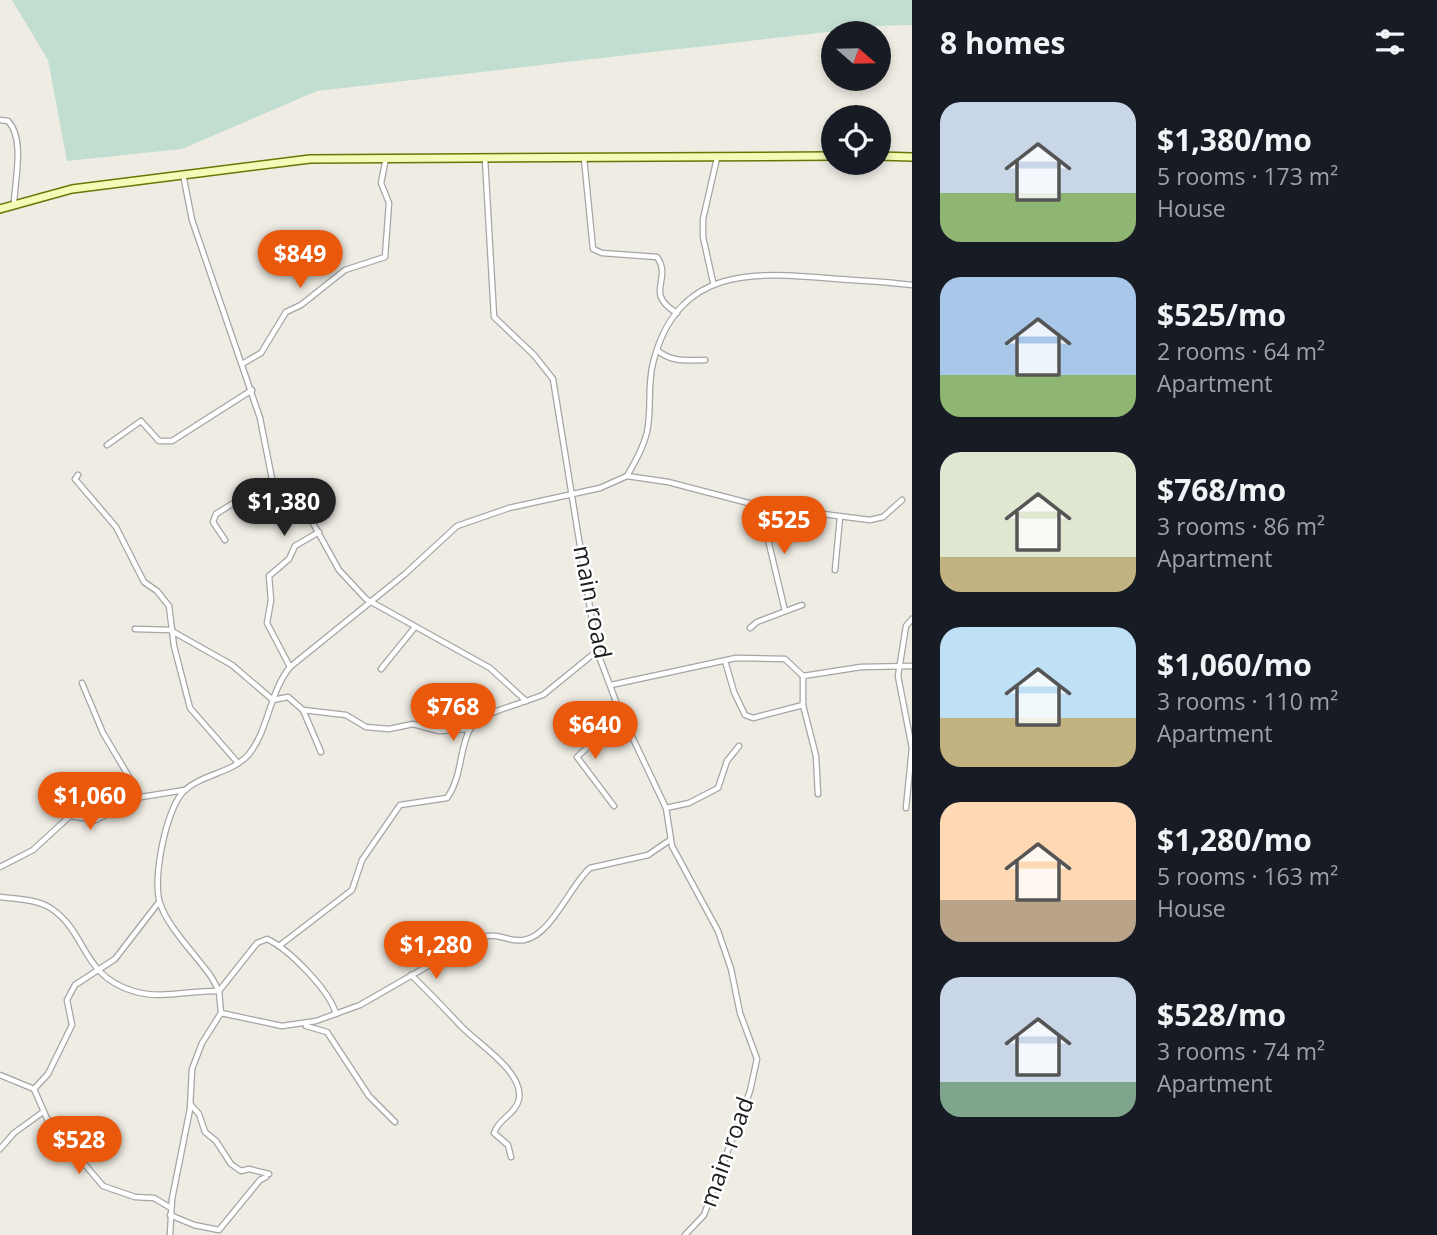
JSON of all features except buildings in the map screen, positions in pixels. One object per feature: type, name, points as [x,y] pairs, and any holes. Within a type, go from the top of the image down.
[{"type":"main road","points":[[0,209],[72,189],[310,159],[821,156]]},
{"type":"main road","points":[[891,156],[912,157]]},
{"type":"street","points":[[0,120],[11,123],[15,136],[14,203]]},
{"type":"street","points":[[242,364],[261,353],[286,312],[301,305],[345,270],[385,257],[389,203],[381,183],[386,158]]},
{"type":"street","points":[[584,158],[593,249],[602,253],[657,257],[661,262],[659,296],[664,305],[677,313]]},
{"type":"street","points":[[713,282],[705,249],[704,219],[717,158]]},
{"type":"street","name":"main road","points":[[485,159],[494,317],[534,355],[553,379],[570,494],[584,554],[597,651],[627,728],[666,808],[670,840],[718,931],[732,969],[740,1013],[757,1059],[750,1091],[704,1215],[685,1235]]},
{"type":"street","points":[[183,173],[192,220],[252,390],[272,479],[309,516],[339,570],[372,602],[490,668],[526,701]]},
{"type":"street","points":[[627,475],[647,433],[651,369],[657,349],[677,313],[696,293],[713,282],[735,277],[789,274],[912,285]]},
{"type":"street","points":[[657,349],[666,357],[687,362],[705,360]]},
{"type":"street","points":[[107,445],[141,421],[159,440],[172,441],[252,390]]},
{"type":"street","points":[[78,475],[75,480],[79,488],[116,527],[144,582],[157,590],[169,606],[174,646],[190,708],[237,763]]},
{"type":"street","points":[[0,867],[33,850],[67,817],[102,818],[141,797],[185,790],[237,763],[257,742],[273,700],[290,667],[372,602],[457,526],[478,517],[600,488],[627,475],[668,482],[760,506],[870,520],[883,517],[902,500]]},
{"type":"street","points":[[225,540],[213,518],[228,504],[272,479]]},
{"type":"street","points":[[760,506],[785,611]]},
{"type":"street","points":[[835,570],[840,517]]},
{"type":"street","points":[[290,667],[267,622],[271,600],[269,576],[289,559],[295,545],[319,532]]},
{"type":"street","points":[[750,628],[802,605]]},
{"type":"street","points":[[906,808],[912,748],[903,707],[900,666],[906,626],[912,619]]},
{"type":"street","points":[[135,629],[152,631],[165,628],[232,665],[273,700],[288,698],[303,710],[321,752]]},
{"type":"street","points":[[381,668],[415,628]]},
{"type":"street","points":[[303,710],[346,715],[366,727],[389,729],[413,724],[439,731],[470,729],[496,712],[543,695],[597,651]]},
{"type":"street","points":[[611,685],[736,658],[785,659],[803,676],[803,705],[816,756],[818,794]]},
{"type":"street","points":[[725,661],[734,692],[745,715],[753,718],[803,705]]},
{"type":"street","points":[[803,676],[861,667],[912,666]]},
{"type":"street","points":[[82,683],[103,733],[141,797]]},
{"type":"street","points":[[614,806],[577,757],[588,747],[627,728]]},
{"type":"street","points":[[279,946],[352,890],[362,860],[400,805],[447,798],[461,767],[470,729]]},
{"type":"street","points":[[666,808],[689,803],[718,788],[727,761],[738,746]]},
{"type":"street","points":[[34,1089],[48,1074],[72,1025],[66,1006],[70,993],[82,979],[120,954],[159,902],[164,836],[175,802],[185,790]]},
{"type":"street","points":[[301,1026],[360,1005],[475,939],[491,934],[525,940],[533,936],[569,897],[590,868],[648,855],[670,840]]},
{"type":"street","points":[[0,897],[33,902],[53,909],[84,950],[96,971],[120,986],[145,994],[219,991],[261,940],[267,939],[291,955],[330,999],[336,1014]]},
{"type":"street","points":[[159,902],[219,991],[221,1013],[194,1059],[190,1105],[171,1212],[170,1235]]},
{"type":"street","points":[[411,975],[462,1027],[488,1048],[513,1080],[519,1094],[517,1105],[497,1125],[494,1133],[508,1145],[511,1157]]},
{"type":"street","points":[[221,1013],[282,1026],[319,1027],[327,1032],[369,1096],[395,1122]]},
{"type":"street","points":[[0,1075],[34,1089],[43,1112],[103,1186],[135,1197],[154,1198],[171,1212],[219,1235]]},
{"type":"street","points":[[190,1105],[199,1114],[205,1132],[216,1141],[231,1164],[242,1171],[248,1169],[267,1176],[251,1191],[226,1226],[212,1230]]},
{"type":"street","points":[[0,1149],[14,1133],[43,1112]]},
{"type":"green space","points":[[12,0],[912,0],[912,25],[891,26],[891,21],[821,21],[821,33],[317,91],[182,149],[67,161],[48,60]]}]
